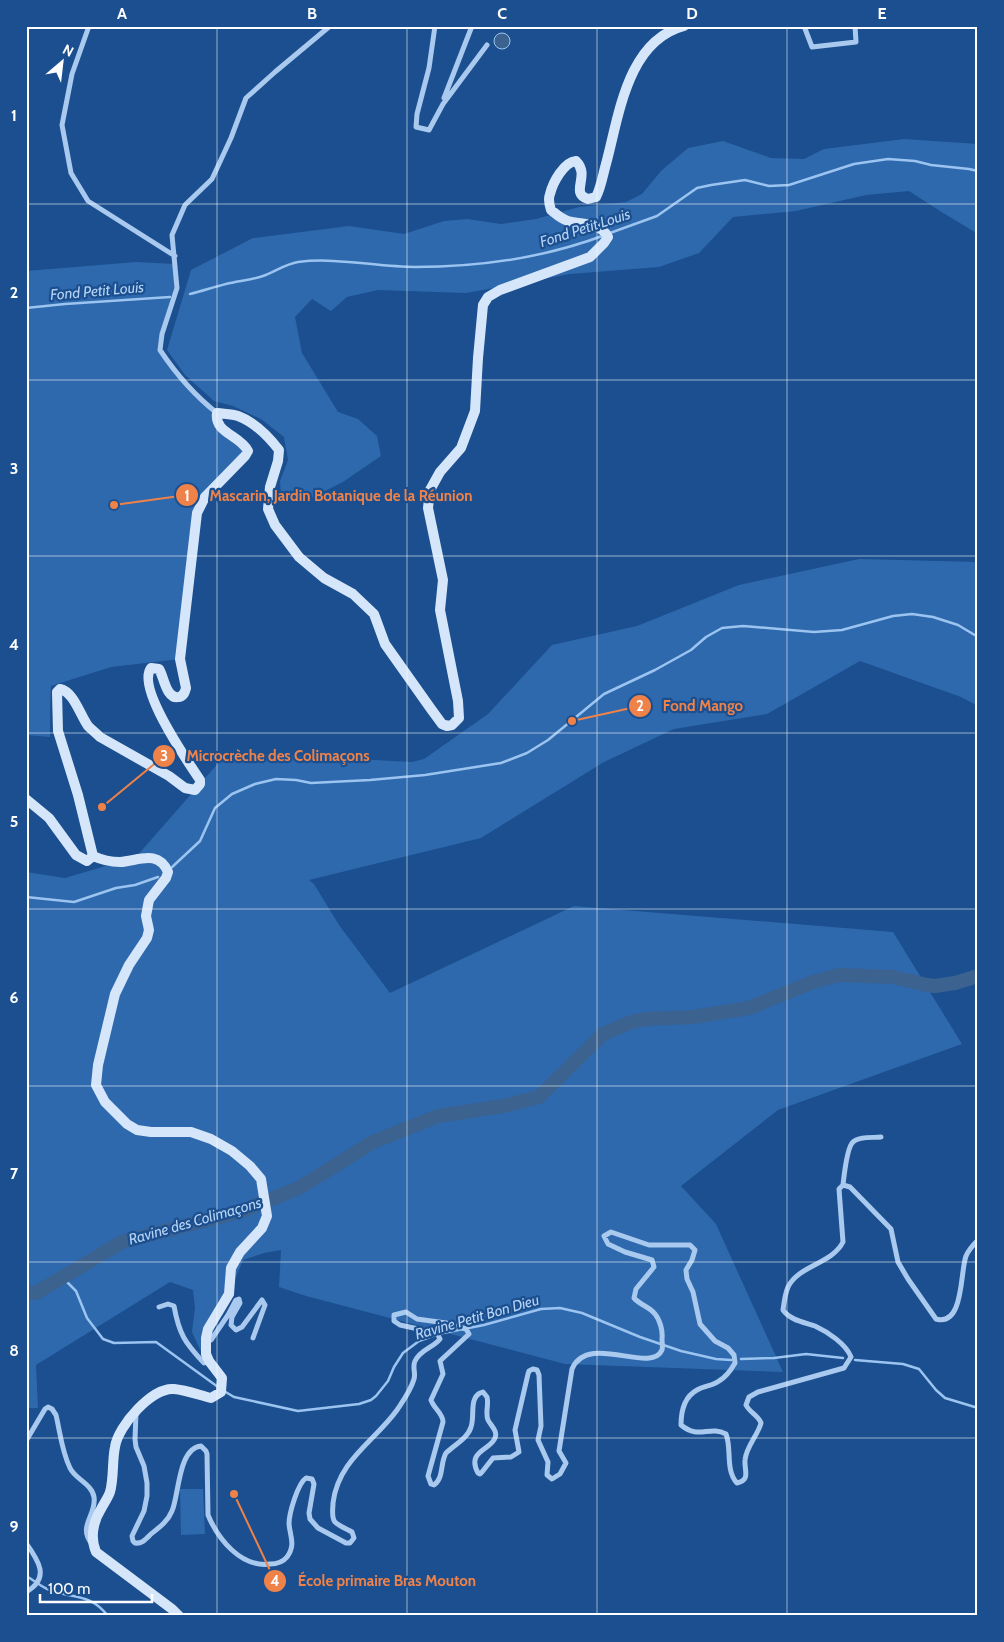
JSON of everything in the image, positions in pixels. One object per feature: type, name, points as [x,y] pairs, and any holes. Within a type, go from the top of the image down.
[{"type":"main road","points":[[93,856],[78,795],[58,731],[57,692],[60,689],[64,690],[72,699],[90,729],[100,737],[169,776],[186,788],[195,790],[200,784],[200,780],[167,729],[153,700],[148,672],[151,668],[159,668],[168,691],[172,696],[181,696],[185,692],[186,688],[180,659],[198,513],[205,497],[248,451],[245,444],[219,427],[216,420],[217,413],[236,416],[271,439],[279,450],[278,461],[270,487],[268,509],[275,526],[299,557],[324,578],[353,594],[374,614],[386,644],[442,724],[452,725],[459,718],[458,701],[440,610],[443,580],[428,508],[430,490],[440,472],[461,448],[475,411],[478,350],[483,305],[488,297],[500,290],[590,257],[604,243],[606,233],[595,226],[566,220],[551,210],[550,193],[566,165],[576,161],[581,166],[583,172],[581,195],[588,199],[596,197],[628,82],[634,69],[645,51],[656,41],[667,33],[684,26]]},
{"type":"main road","points":[[26,799],[49,818],[76,855],[86,861],[93,856]]},
{"type":"main road","points":[[93,856],[105,861],[122,862],[149,857],[165,864],[168,872],[166,878],[149,900],[146,916],[149,930],[147,938],[129,965],[115,994],[98,1065],[96,1085],[105,1102],[127,1124],[138,1130],[151,1132],[191,1132],[211,1139],[232,1151],[250,1166],[261,1179],[267,1216],[262,1228],[243,1248],[231,1268],[229,1294],[208,1329],[206,1354],[222,1378],[221,1392],[211,1398],[173,1389],[163,1390],[136,1410],[128,1419],[115,1444],[110,1493],[96,1517],[92,1540],[96,1552],[179,1616]]},
{"type":"street","points":[[89,26],[72,74],[62,125],[71,173],[88,201],[175,256]]},
{"type":"street","points":[[217,413],[175,372],[160,350],[162,334],[177,288],[172,235],[185,205],[212,179],[231,138],[246,98],[274,72],[330,26]]},
{"type":"street","points":[[434,26],[429,68],[416,127],[429,130],[442,104],[472,26]]},
{"type":"street","points":[[804,26],[812,46],[856,42],[855,26]]},
{"type":"street","points":[[442,104],[487,45]]},
{"type":"street","points":[[136,1410],[136,1447],[144,1466],[147,1496],[144,1511],[132,1536],[135,1543],[141,1543],[166,1522],[174,1506],[182,1466],[193,1450],[201,1446],[207,1454],[208,1515],[211,1523],[230,1549],[241,1558],[254,1564],[265,1565],[277,1564],[286,1558],[292,1550],[293,1541],[289,1524],[291,1514],[300,1484],[306,1478],[312,1479],[314,1484],[309,1513],[310,1519],[318,1528],[346,1543],[350,1542],[354,1538],[352,1532],[337,1524],[333,1518],[336,1488],[351,1460],[388,1421],[405,1397],[415,1378],[413,1368],[416,1358],[424,1350],[436,1345],[440,1339],[436,1333],[400,1325],[394,1321],[394,1316],[406,1312],[417,1319],[460,1326],[466,1329],[469,1334],[440,1361],[443,1374],[431,1400],[432,1405],[441,1414],[443,1422],[428,1476],[431,1484],[434,1485],[438,1481],[446,1453],[470,1430],[474,1399],[480,1392],[483,1392],[487,1397],[487,1419],[494,1429],[496,1436],[478,1454],[475,1463],[478,1473],[482,1472],[494,1458],[498,1456],[511,1457],[518,1452],[519,1448],[515,1436],[516,1424],[528,1374],[533,1369],[537,1370],[539,1375],[541,1426],[538,1440],[548,1462],[547,1475],[552,1479],[560,1474],[566,1463],[559,1451],[572,1369],[575,1361],[585,1355],[599,1353],[650,1359],[659,1354],[662,1349],[659,1319],[653,1311],[640,1304],[634,1298],[636,1289],[654,1267],[652,1260],[608,1244],[604,1236],[611,1232],[649,1246],[690,1245],[695,1250],[686,1270],[700,1324],[715,1341],[728,1348],[734,1355],[735,1363],[720,1381],[712,1386],[697,1390],[690,1396],[684,1406],[681,1425],[688,1431],[699,1433],[714,1430],[726,1434],[732,1478],[737,1483],[742,1482],[746,1478],[747,1472],[744,1462],[746,1455],[762,1423],[759,1418],[749,1411],[746,1404],[749,1397],[758,1392],[844,1368],[851,1358],[849,1351],[840,1342],[818,1328],[788,1316],[783,1310],[789,1285],[793,1280],[830,1256],[840,1248],[843,1242],[838,1195],[839,1189],[843,1185],[844,1172],[853,1142],[859,1139],[881,1137]]},
{"type":"street","points":[[843,1185],[850,1187],[891,1228],[898,1262],[936,1319],[942,1321],[949,1318],[956,1308],[961,1291],[964,1263],[967,1254],[978,1240]]},
{"type":"street","points":[[206,1338],[211,1340],[236,1300],[239,1299],[240,1303],[232,1317],[231,1325],[236,1330],[242,1327],[262,1300],[265,1305],[253,1338]]},
{"type":"street","points":[[159,1308],[168,1304],[174,1306],[177,1326],[186,1342],[204,1363],[209,1361]]},
{"type":"street","points":[[26,1441],[45,1409],[48,1407],[52,1409],[56,1415],[69,1466],[74,1475],[93,1493],[94,1507],[87,1522],[86,1530],[87,1538],[94,1546]]},
{"type":"street","points":[[26,1543],[40,1565],[39,1579],[31,1590],[26,1592]]},
{"type":"shaded area","points":[[502,33],[508,35],[510,41],[508,47],[502,49],[496,47],[494,41],[496,35]]},
{"type":"shaded area","points":[[904,139],[978,144],[978,234],[909,191],[866,195],[796,211],[733,217],[699,253],[659,267],[570,274],[466,293],[378,290],[347,297],[331,311],[312,299],[295,317],[302,353],[338,412],[358,419],[377,436],[381,456],[343,482],[305,501],[281,497],[280,481],[288,460],[284,437],[261,419],[233,406],[214,401],[185,375],[167,350],[191,270],[253,238],[349,226],[404,234],[444,221],[467,219],[501,224],[536,219],[579,207],[626,202],[642,194],[661,171],[688,148],[723,141],[771,158],[804,159],[824,149]]},
{"type":"shaded area","points":[[136,262],[175,264],[177,288],[160,350],[175,372],[217,413],[216,420],[248,451],[197,513],[180,659],[111,667],[51,686],[50,737],[26,735],[26,271]]},
{"type":"shaded area","points":[[859,559],[978,562],[978,706],[961,697],[860,661],[767,714],[674,729],[604,762],[481,838],[309,880],[314,884],[339,925],[390,993],[574,906],[893,932],[962,1044],[778,1110],[681,1186],[716,1224],[783,1372],[565,1364],[306,1296],[279,1287],[281,1250],[243,1260],[203,1356],[192,1332],[195,1308],[193,1290],[170,1282],[36,1365],[38,1408],[26,1408],[26,872],[65,878],[136,857],[228,752],[412,762],[424,759],[488,714],[552,645],[637,626],[739,585]]},
{"type":"shaded area","points":[[180,1489],[203,1489],[205,1534],[181,1535]]},
{"type":"waterway","name":"Fond Petit Louis","points":[[610,233],[657,216],[697,188],[711,185],[745,180],[769,186],[789,185],[854,164],[888,159],[915,161],[978,171]]},
{"type":"waterway","name":"Fond Petit Louis","points":[[190,294],[258,277],[298,262],[342,261],[401,267],[439,267],[488,263],[559,250],[605,235]]},
{"type":"waterway","name":"Fond Petit Louis","points":[[26,308],[170,297]]},
{"type":"waterway","points":[[170,869],[200,841],[215,808],[232,794],[255,784],[276,779],[311,783],[370,780],[425,775],[501,763],[527,753],[548,740],[604,694],[655,670],[691,650],[706,637],[722,628],[743,626],[814,632],[842,630],[893,616],[912,614],[933,617],[958,625],[978,637]]},
{"type":"waterway","points":[[26,897],[74,902],[158,877]]},
{"type":"waterway","name":"Ravine des Colimaçons","points":[[26,1293],[36,1293],[122,1242],[242,1211],[299,1188],[373,1142],[438,1116],[503,1106],[539,1097],[603,1034],[631,1022],[646,1019],[693,1017],[749,1008],[813,982],[839,975],[893,977],[935,986],[955,983],[978,976]]},
{"type":"waterway","name":"Ravine Petit Bon Dieu","points":[[63,1278],[76,1291],[87,1318],[103,1339],[114,1343],[156,1342],[218,1387]]},
{"type":"waterway","name":"Ravine Petit Bon Dieu","points":[[224,1391],[234,1397],[298,1411],[359,1404],[376,1396],[388,1381],[403,1353],[419,1341],[438,1334],[484,1325],[541,1309],[560,1308],[582,1313],[640,1337],[681,1351],[716,1359],[731,1360]]},
{"type":"waterway","name":"Ravine Petit Bon Dieu","points":[[741,1359],[774,1358],[806,1354],[843,1358]]},
{"type":"waterway","name":"Ravine Petit Bon Dieu","points":[[855,1360],[903,1364],[919,1369],[945,1398],[978,1408]]},
{"type":"waterway","points":[[26,1576],[47,1589],[88,1600],[108,1616]]},
{"type":"place","name":"Mascarin, Jardin Botanique de la Réunion","points":[[114,505]]},
{"type":"place","name":"Fond Mango","points":[[572,721]]},
{"type":"place","name":"Microcrèche des Colimaçons","points":[[102,807]]},
{"type":"place","name":"École primaire Bras Mouton","points":[[234,1494]]}]
